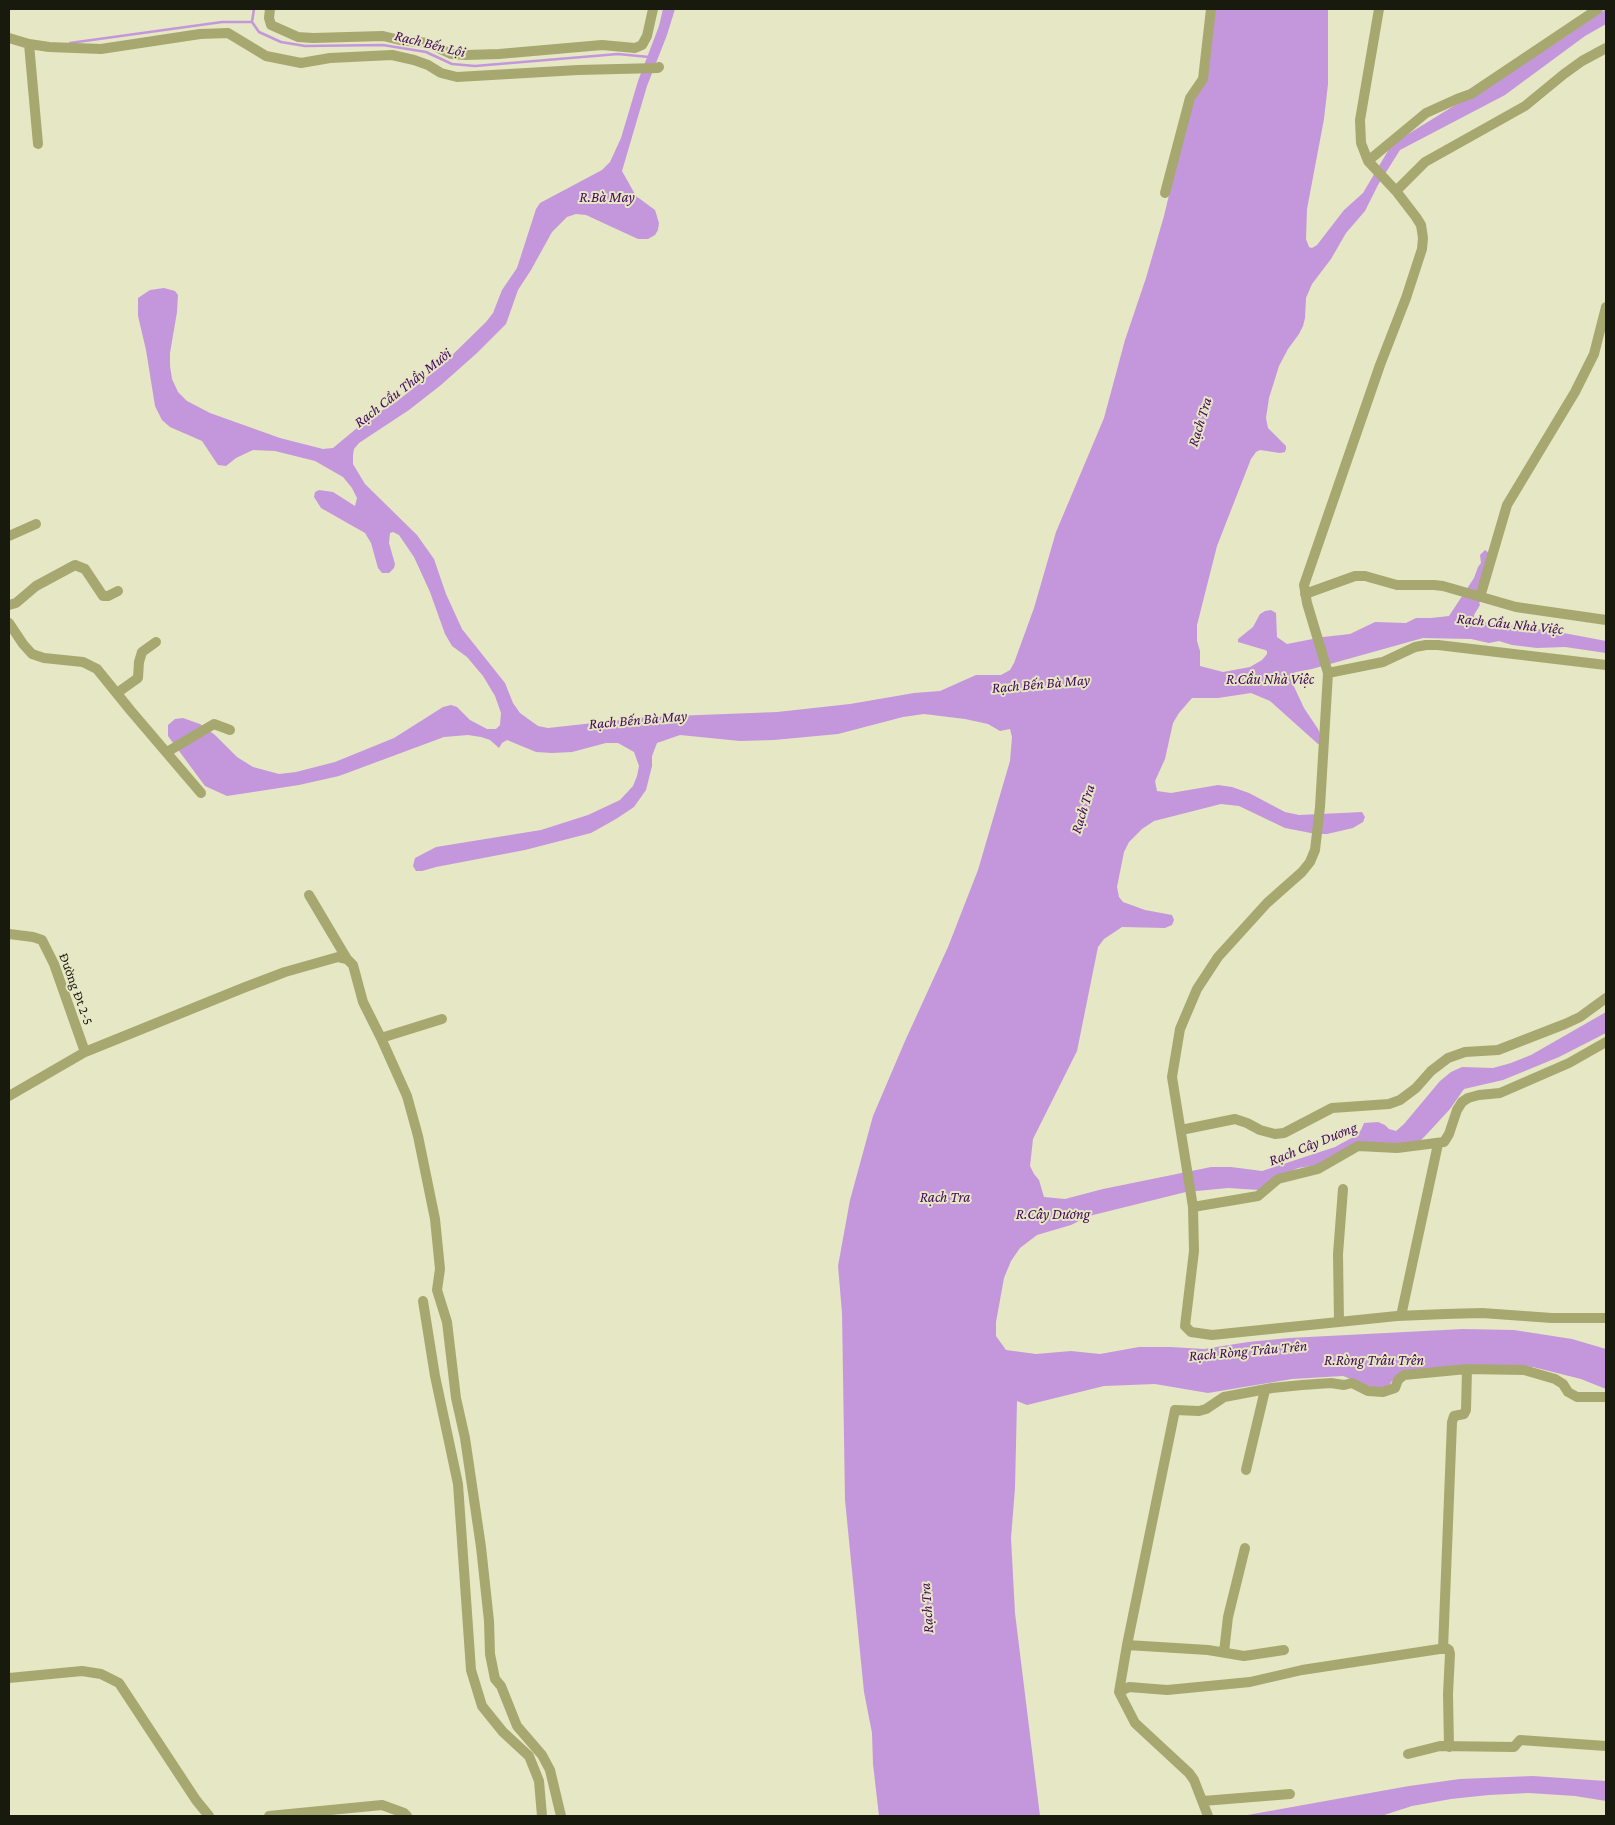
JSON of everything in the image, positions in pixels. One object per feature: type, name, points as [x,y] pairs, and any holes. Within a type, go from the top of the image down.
[{"type":"street","points":[[270,9],[269,18],[271,25],[298,36],[312,38],[384,36],[428,43],[452,54],[466,55],[602,45],[635,48],[642,45],[647,36],[653,9]]},
{"type":"street","points":[[1165,193],[1190,98],[1203,79],[1211,9]]},
{"type":"street","points":[[1379,9],[1360,120],[1361,143],[1370,164],[1393,188],[1420,226],[1423,238],[1422,249],[1304,586],[1327,672],[1320,807],[1316,845],[1310,862],[1302,872],[1268,903],[1218,957],[1197,989],[1180,1030],[1172,1077],[1193,1204],[1194,1251],[1185,1326],[1190,1332],[1212,1335],[1401,1316],[1482,1313],[1552,1318],[1606,1318]]},
{"type":"street","points":[[1370,164],[1426,113],[1471,94],[1598,9]]},
{"type":"street","points":[[9,38],[48,47],[101,49],[200,34],[228,33],[266,56],[301,63],[330,58],[392,56],[414,60],[428,65],[441,73],[457,77],[658,67]]},
{"type":"street","points":[[29,44],[38,144]]},
{"type":"street","points":[[1393,188],[1425,162],[1525,106],[1582,61],[1606,48]]},
{"type":"street","points":[[1479,597],[1507,505],[1575,392],[1594,354],[1606,307]]},
{"type":"street","points":[[9,536],[36,524]]},
{"type":"street","points":[[9,606],[16,603],[36,586],[75,565],[85,569],[103,596],[108,596],[118,591]]},
{"type":"street","points":[[1305,594],[1355,576],[1364,576],[1397,585],[1434,585],[1516,607],[1606,620]]},
{"type":"street","points":[[9,623],[32,654],[44,658],[82,662],[97,669],[118,693],[130,711],[171,750],[201,793]]},
{"type":"street","points":[[118,693],[138,678],[142,652],[156,642]]},
{"type":"street","points":[[1327,672],[1383,662],[1415,647],[1426,645],[1606,665]]},
{"type":"street","points":[[171,750],[214,724],[230,730]]},
{"type":"street","points":[[308,895],[352,965],[363,1002],[407,1096],[418,1136],[435,1219],[440,1269],[438,1290],[447,1322],[456,1398],[465,1438],[480,1546],[490,1654],[495,1679],[501,1686],[517,1726],[542,1756],[550,1770],[561,1816]]},
{"type":"street","name":"Đường Đt 2-5","points":[[9,934],[42,940],[54,964],[85,1052]]},
{"type":"street","points":[[9,1096],[85,1052],[285,972],[338,957],[347,959]]},
{"type":"street","points":[[1181,1130],[1235,1119],[1260,1130],[1275,1134],[1284,1133],[1332,1108],[1389,1104],[1400,1100],[1416,1088],[1431,1071],[1448,1058],[1465,1052],[1498,1050],[1580,1017],[1606,998]]},
{"type":"street","points":[[381,1038],[442,1019]]},
{"type":"street","points":[[1193,1204],[1258,1196],[1278,1179],[1318,1169],[1358,1146],[1397,1148],[1444,1142],[1456,1110],[1468,1098],[1500,1093],[1568,1063],[1606,1042]]},
{"type":"street","points":[[1401,1316],[1438,1144]]},
{"type":"street","points":[[1339,1322],[1338,1254],[1344,1189]]},
{"type":"street","points":[[423,1301],[435,1376],[458,1484],[471,1670],[482,1706],[503,1732],[529,1756],[539,1781],[542,1816]]},
{"type":"street","points":[[1443,1649],[1452,1422],[1454,1416],[1464,1414],[1466,1410],[1467,1369]]},
{"type":"street","points":[[1208,1816],[1194,1780],[1189,1773],[1135,1723],[1119,1692],[1126,1645],[1174,1411],[1176,1409],[1202,1410],[1224,1397],[1265,1390],[1331,1383],[1342,1385],[1352,1383],[1368,1391],[1383,1392],[1395,1388],[1398,1380],[1404,1375],[1467,1369],[1524,1370],[1555,1379],[1576,1397],[1606,1397]]},
{"type":"street","points":[[1246,1470],[1265,1390]]},
{"type":"street","points":[[1224,1652],[1228,1617],[1245,1548]]},
{"type":"street","points":[[1126,1645],[1208,1650],[1244,1656],[1284,1650]]},
{"type":"street","points":[[1119,1692],[1129,1686],[1167,1690],[1250,1682],[1302,1670],[1443,1649],[1449,1650],[1449,1746]]},
{"type":"street","points":[[9,1678],[82,1671],[101,1674],[119,1683],[196,1800],[209,1816]]},
{"type":"street","points":[[1408,1754],[1440,1746],[1514,1747],[1520,1740],[1606,1746]]},
{"type":"street","points":[[1203,1801],[1290,1794]]},
{"type":"street","points":[[269,1816],[382,1805],[404,1813],[407,1816]]},
{"type":"water","name":"Rạch Tra","points":[[663,9],[675,9],[647,86],[622,171],[636,196],[655,210],[659,223],[655,235],[648,239],[638,239],[586,215],[576,214],[567,217],[552,232],[518,290],[506,324],[441,385],[409,410],[359,443],[354,449],[353,455],[353,464],[365,484],[417,535],[434,559],[446,594],[462,629],[505,683],[513,703],[520,713],[538,726],[548,728],[648,717],[777,712],[850,704],[914,693],[940,691],[976,675],[1001,675],[1010,670],[1034,608],[1056,532],[1104,418],[1125,340],[1164,216],[1191,102],[1206,74],[1213,9],[1328,9],[1328,84],[1324,119],[1307,209],[1306,239],[1309,247],[1312,248],[1317,245],[1344,210],[1363,193],[1392,144],[1559,41],[1606,9],[1606,24],[1585,36],[1505,95],[1400,150],[1378,185],[1365,211],[1346,233],[1331,259],[1312,284],[1306,298],[1303,326],[1279,366],[1269,398],[1266,418],[1268,428],[1286,446],[1286,449],[1285,452],[1280,453],[1260,450],[1251,459],[1217,546],[1197,625],[1197,641],[1200,651],[1200,666],[1223,672],[1250,667],[1262,660],[1267,654],[1265,650],[1238,642],[1238,639],[1253,627],[1260,614],[1265,611],[1271,610],[1276,613],[1277,637],[1287,644],[1350,634],[1375,622],[1406,623],[1416,618],[1449,616],[1474,578],[1481,563],[1480,555],[1485,550],[1489,553],[1477,595],[1480,605],[1474,615],[1475,621],[1553,631],[1606,641],[1606,653],[1565,647],[1537,648],[1512,645],[1499,641],[1489,643],[1471,639],[1423,638],[1296,672],[1291,674],[1290,678],[1304,708],[1318,729],[1322,743],[1318,744],[1270,701],[1251,693],[1218,698],[1192,698],[1173,723],[1165,759],[1155,781],[1157,791],[1171,793],[1218,785],[1232,787],[1249,793],[1285,812],[1299,815],[1362,812],[1365,817],[1363,822],[1353,828],[1327,834],[1316,834],[1285,828],[1239,806],[1221,804],[1154,821],[1142,829],[1129,842],[1124,852],[1117,887],[1119,897],[1123,902],[1145,910],[1172,915],[1174,920],[1172,925],[1165,928],[1122,927],[1104,939],[1098,947],[1077,1051],[1033,1139],[1030,1166],[1039,1180],[1044,1197],[1065,1199],[1103,1189],[1211,1167],[1231,1167],[1262,1171],[1335,1147],[1355,1136],[1361,1130],[1364,1123],[1378,1122],[1396,1131],[1440,1081],[1451,1072],[1462,1067],[1493,1068],[1511,1063],[1531,1055],[1606,1012],[1606,1033],[1559,1057],[1503,1080],[1464,1089],[1450,1109],[1427,1134],[1421,1140],[1410,1144],[1358,1143],[1318,1165],[1298,1168],[1259,1190],[1228,1188],[1186,1192],[1089,1216],[1071,1225],[1037,1235],[1020,1248],[1011,1261],[1004,1278],[996,1322],[996,1336],[1006,1350],[1036,1354],[1071,1351],[1100,1354],[1139,1347],[1204,1349],[1289,1338],[1463,1329],[1514,1330],[1572,1339],[1606,1349],[1606,1389],[1581,1379],[1533,1367],[1504,1365],[1402,1372],[1391,1382],[1389,1387],[1373,1388],[1343,1376],[1292,1379],[1208,1393],[1155,1384],[1104,1386],[1027,1405],[1017,1401],[1015,1488],[1011,1538],[1015,1613],[1040,1816],[879,1816],[873,1764],[872,1733],[864,1692],[845,1500],[842,1313],[838,1266],[850,1200],[873,1116],[948,947],[978,870],[1010,761],[1012,737],[1010,729],[1000,731],[988,724],[924,714],[903,717],[838,734],[774,740],[740,741],[680,735],[657,743],[652,756],[652,766],[646,790],[634,807],[591,833],[525,850],[422,871],[416,871],[413,866],[415,858],[436,847],[541,830],[588,815],[620,800],[633,786],[637,776],[639,766],[634,752],[618,743],[606,743],[572,752],[536,752],[507,740],[499,748],[490,740],[481,737],[468,735],[444,737],[339,776],[299,785],[227,796],[205,786],[168,736],[168,725],[175,719],[183,718],[200,724],[215,735],[237,757],[253,767],[279,774],[296,772],[335,762],[394,738],[443,707],[451,705],[457,707],[470,720],[487,729],[496,729],[500,725],[501,713],[495,696],[483,676],[467,657],[452,646],[445,634],[430,592],[414,557],[399,535],[393,532],[390,533],[389,543],[395,564],[389,573],[382,573],[378,568],[371,543],[365,533],[321,508],[314,497],[315,492],[319,490],[333,492],[355,506],[357,498],[343,477],[315,461],[275,451],[253,450],[236,458],[226,466],[218,465],[202,441],[170,427],[162,420],[155,406],[146,350],[138,316],[138,298],[150,290],[164,288],[175,291],[178,295],[170,366],[172,379],[178,392],[187,401],[210,413],[280,438],[323,449],[333,448],[369,418],[396,402],[441,366],[486,322],[493,313],[502,290],[517,268],[536,209],[540,203],[602,170],[610,162],[621,138]]},
{"type":"water","points":[[1533,1776],[1606,1781],[1606,1801],[1575,1796],[1529,1793],[1451,1799],[1412,1806],[1381,1816],[1242,1816],[1409,1786],[1460,1779]]},
{"type":"waterway","name":"Rạch Bến Lội","points":[[254,9],[252,22],[259,32],[281,42],[305,46],[383,45],[426,52],[452,64],[475,66],[618,54],[649,57]]},
{"type":"waterway","points":[[70,43],[222,22],[252,22]]},
{"type":"water label","name":"R.Bà May","points":[[607,197]]},
{"type":"water label","name":"Rạch Cầu Thầy Mười","points":[[403,388]]},
{"type":"water label","name":"Rạch Cầu Nhà Việc","points":[[1510,624]]},
{"type":"water label","name":"R.Cầu Nhà Việc","points":[[1270,679]]},
{"type":"water label","name":"Rạch Bến Bà May","points":[[1041,684]]},
{"type":"water label","name":"Rạch Bến Bà May","points":[[638,720]]},
{"type":"water label","name":"Rạch Cây Dương","points":[[1313,1144]]},
{"type":"water label","name":"R.Cây Dương","points":[[1053,1214]]},
{"type":"water label","name":"Rạch Ròng Trâu Trên","points":[[1248,1351]]},
{"type":"water label","name":"R.Ròng Trâu Trên","points":[[1374,1360]]}]
